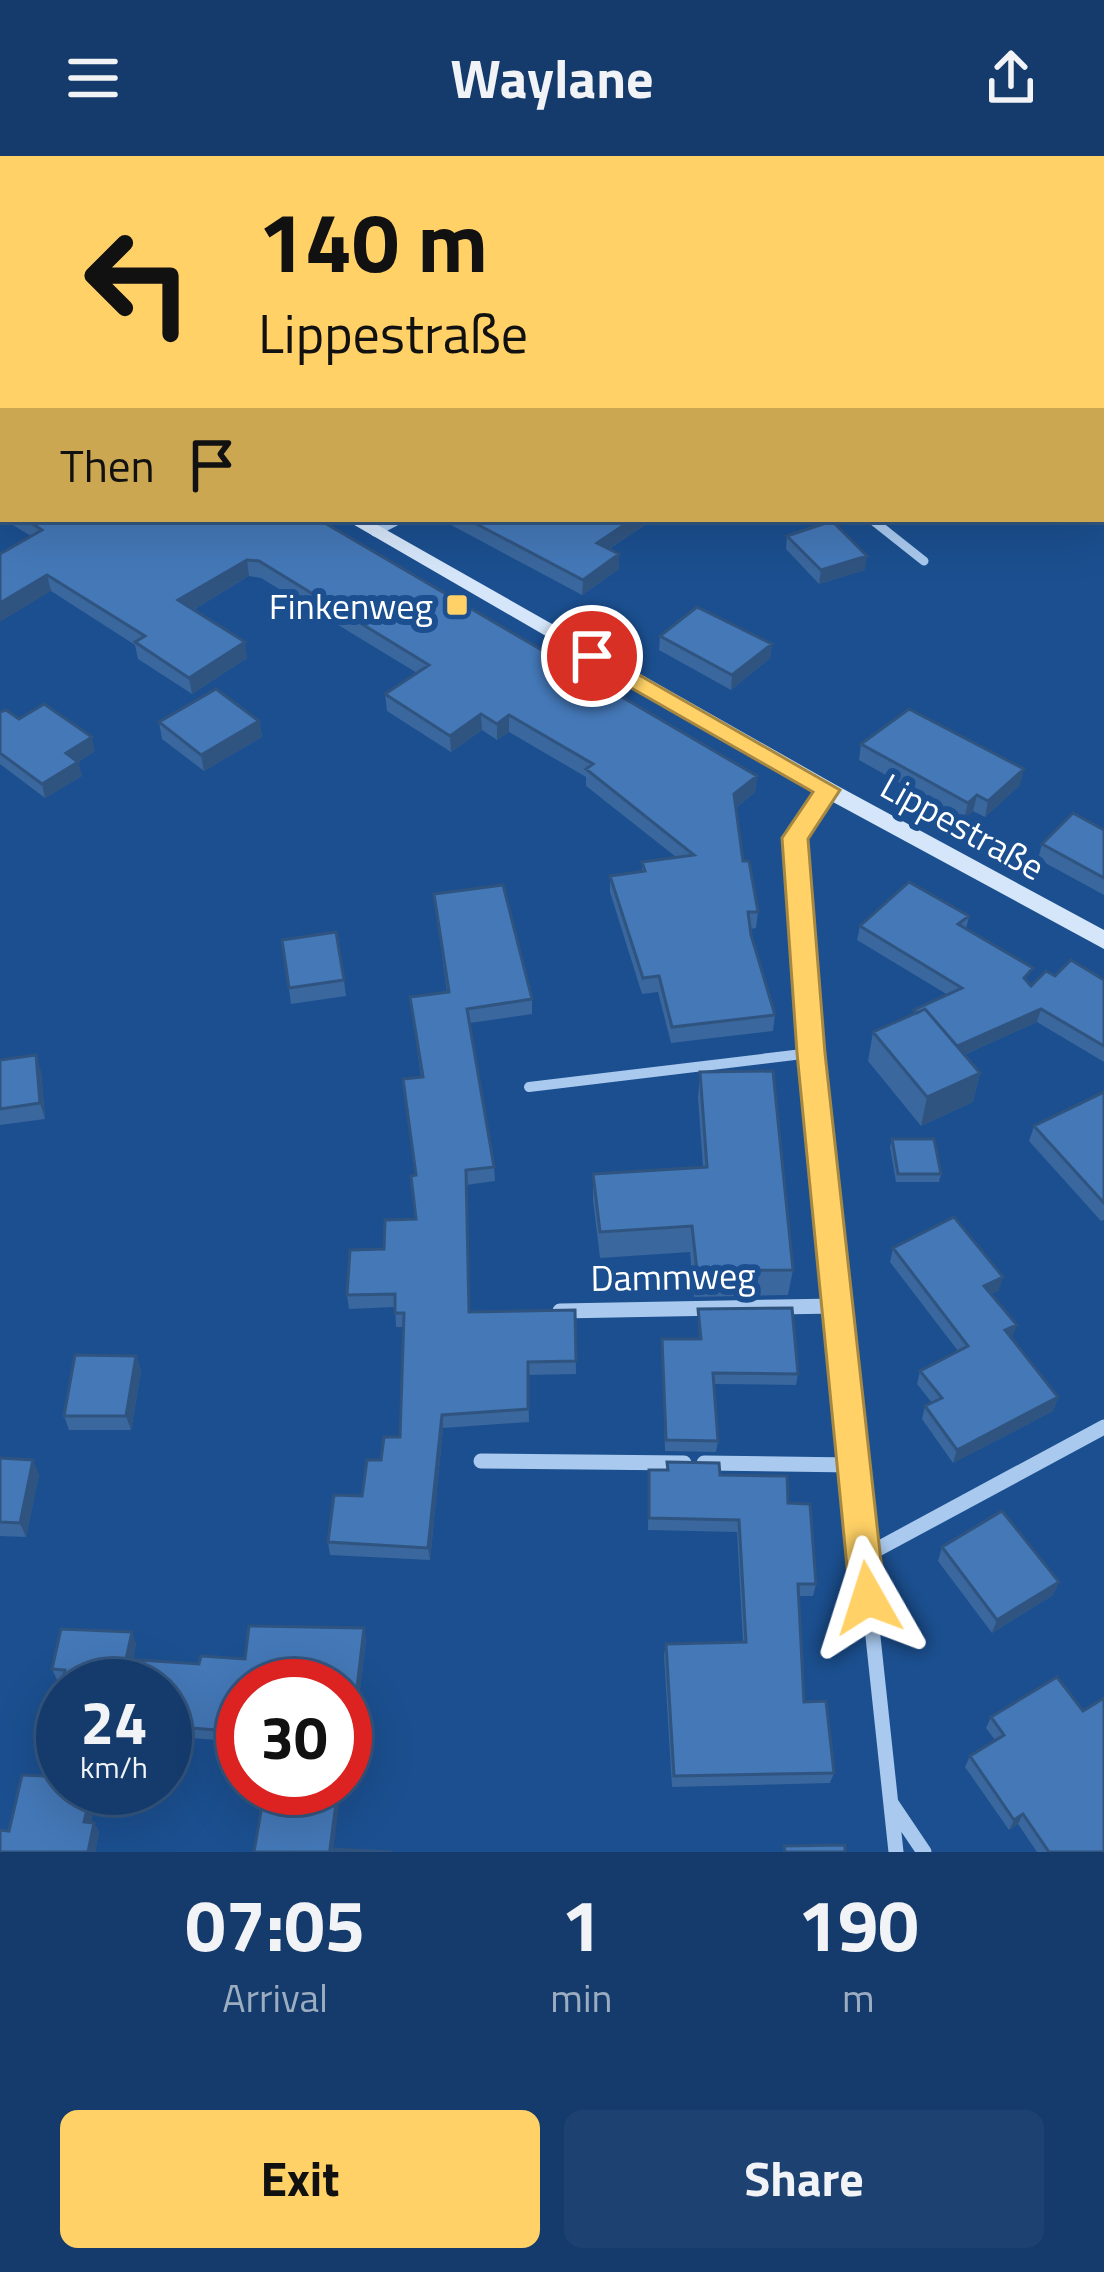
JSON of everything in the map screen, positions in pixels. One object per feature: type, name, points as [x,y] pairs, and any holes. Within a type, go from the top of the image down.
[{"type":"main road","name":"Lippestraße","points":[[358,522],[828,790],[1104,940]]},
{"type":"street","points":[[376,532],[394,522]]},
{"type":"street","points":[[876,522],[924,561]]},
{"type":"street","points":[[828,790],[795,838],[811,1053],[896,1852]]},
{"type":"street","points":[[529,1087],[811,1053]]},
{"type":"street","name":"Dammweg","points":[[535,1312],[837,1306]]},
{"type":"street","points":[[863,1557],[1104,1427]]},
{"type":"street","points":[[481,1461],[854,1465]]},
{"type":"street","points":[[890,1801],[924,1852]]},
{"type":"building","points":[[30,522],[323,522],[757,776],[734,794],[743,861],[749,861],[758,912],[748,912],[751,935],[775,1015],[672,1027],[659,976],[643,978],[610,876],[645,871],[642,862],[694,855],[586,769],[593,764],[509,715],[497,724],[481,714],[450,736],[385,694],[429,665],[259,561],[247,560],[178,600],[245,642],[189,678],[135,642],[145,636],[47,575],[0,603],[0,554],[42,530]]},
{"type":"building","points":[[473,522],[628,522],[597,543],[619,554],[583,580]]},
{"type":"building","points":[[833,522],[867,556],[821,570],[787,536]]},
{"type":"building","points":[[697,607],[772,644],[732,675],[660,636]]},
{"type":"building","points":[[216,689],[259,721],[201,755],[159,722]]},
{"type":"building","points":[[44,704],[92,737],[66,753],[78,762],[42,784],[0,753],[0,712],[6,710],[19,719]]},
{"type":"building","points":[[909,709],[1024,769],[988,801],[977,795],[968,803],[861,744]]},
{"type":"building","points":[[1073,813],[1104,830],[1104,878],[1042,844]]},
{"type":"building","points":[[909,882],[969,916],[958,924],[1033,968],[1024,978],[1031,986],[1046,971],[1055,976],[1071,960],[1104,980],[1104,1046],[1041,1009],[957,1046],[925,1009],[917,1013],[914,1010],[962,988],[860,926]]},
{"type":"building","points":[[503,885],[532,999],[467,1009],[494,1167],[466,1170],[469,1312],[575,1310],[576,1361],[528,1362],[528,1409],[442,1415],[428,1548],[328,1542],[334,1495],[362,1496],[367,1460],[381,1460],[384,1437],[400,1437],[404,1313],[395,1313],[395,1294],[347,1295],[350,1250],[384,1249],[385,1220],[416,1219],[411,1176],[416,1175],[403,1079],[423,1077],[410,997],[449,992],[434,894]]},
{"type":"building","points":[[336,932],[344,980],[289,988],[282,940]]},
{"type":"building","points":[[925,1009],[980,1073],[927,1097],[873,1032]]},
{"type":"building","points":[[36,1055],[40,1103],[0,1109],[0,1060]]},
{"type":"building","points":[[773,1071],[793,1270],[697,1271],[692,1226],[600,1232],[593,1174],[707,1167],[700,1072]]},
{"type":"building","points":[[1104,1092],[1104,1203],[1034,1126]]},
{"type":"building","points":[[892,1139],[934,1139],[941,1174],[898,1174]]},
{"type":"building","points":[[954,1217],[1003,1277],[984,1286],[1017,1325],[1005,1330],[1058,1397],[957,1450],[925,1406],[942,1398],[920,1371],[968,1346],[893,1248]]},
{"type":"building","points":[[792,1308],[798,1374],[713,1373],[718,1441],[666,1440],[662,1339],[701,1339],[698,1309]]},
{"type":"building","points":[[75,1355],[136,1356],[126,1416],[64,1416]]},
{"type":"building","points":[[0,1458],[33,1460],[20,1523],[0,1522]]},
{"type":"building","points":[[667,1462],[719,1463],[720,1475],[787,1476],[788,1503],[810,1504],[816,1584],[798,1584],[804,1702],[826,1701],[834,1773],[674,1776],[666,1644],[746,1642],[739,1520],[649,1518],[649,1470],[668,1470]]},
{"type":"building","points":[[1002,1511],[1059,1582],[997,1620],[942,1547]]},
{"type":"building","points":[[249,1626],[364,1628],[360,1659],[245,1659]]},
{"type":"building","points":[[61,1629],[132,1632],[126,1659],[54,1659]]},
{"type":"building","points":[[201,1656],[245,1659],[216,1659],[216,1730],[192,1728],[192,1664],[199,1664]]},
{"type":"building","points":[[1057,1677],[1083,1711],[1104,1698],[1104,1852],[1049,1852],[1023,1814],[1014,1820],[970,1756],[1004,1735],[991,1717]]},
{"type":"building","points":[[22,1775],[36,1776],[36,1815],[86,1815],[84,1822],[94,1823],[88,1852],[0,1852],[0,1830],[9,1831]]},
{"type":"building","points":[[260,1815],[334,1815],[330,1849],[393,1852],[254,1852]]},
{"type":"building","points":[[845,1845],[845,1852],[785,1852],[784,1846]]},
{"type":"place","name":"Finkenweg","points":[[457,605]]},
{"type":"route","points":[[592,656],[828,790],[795,838],[811,1053],[868,1598]]}]
